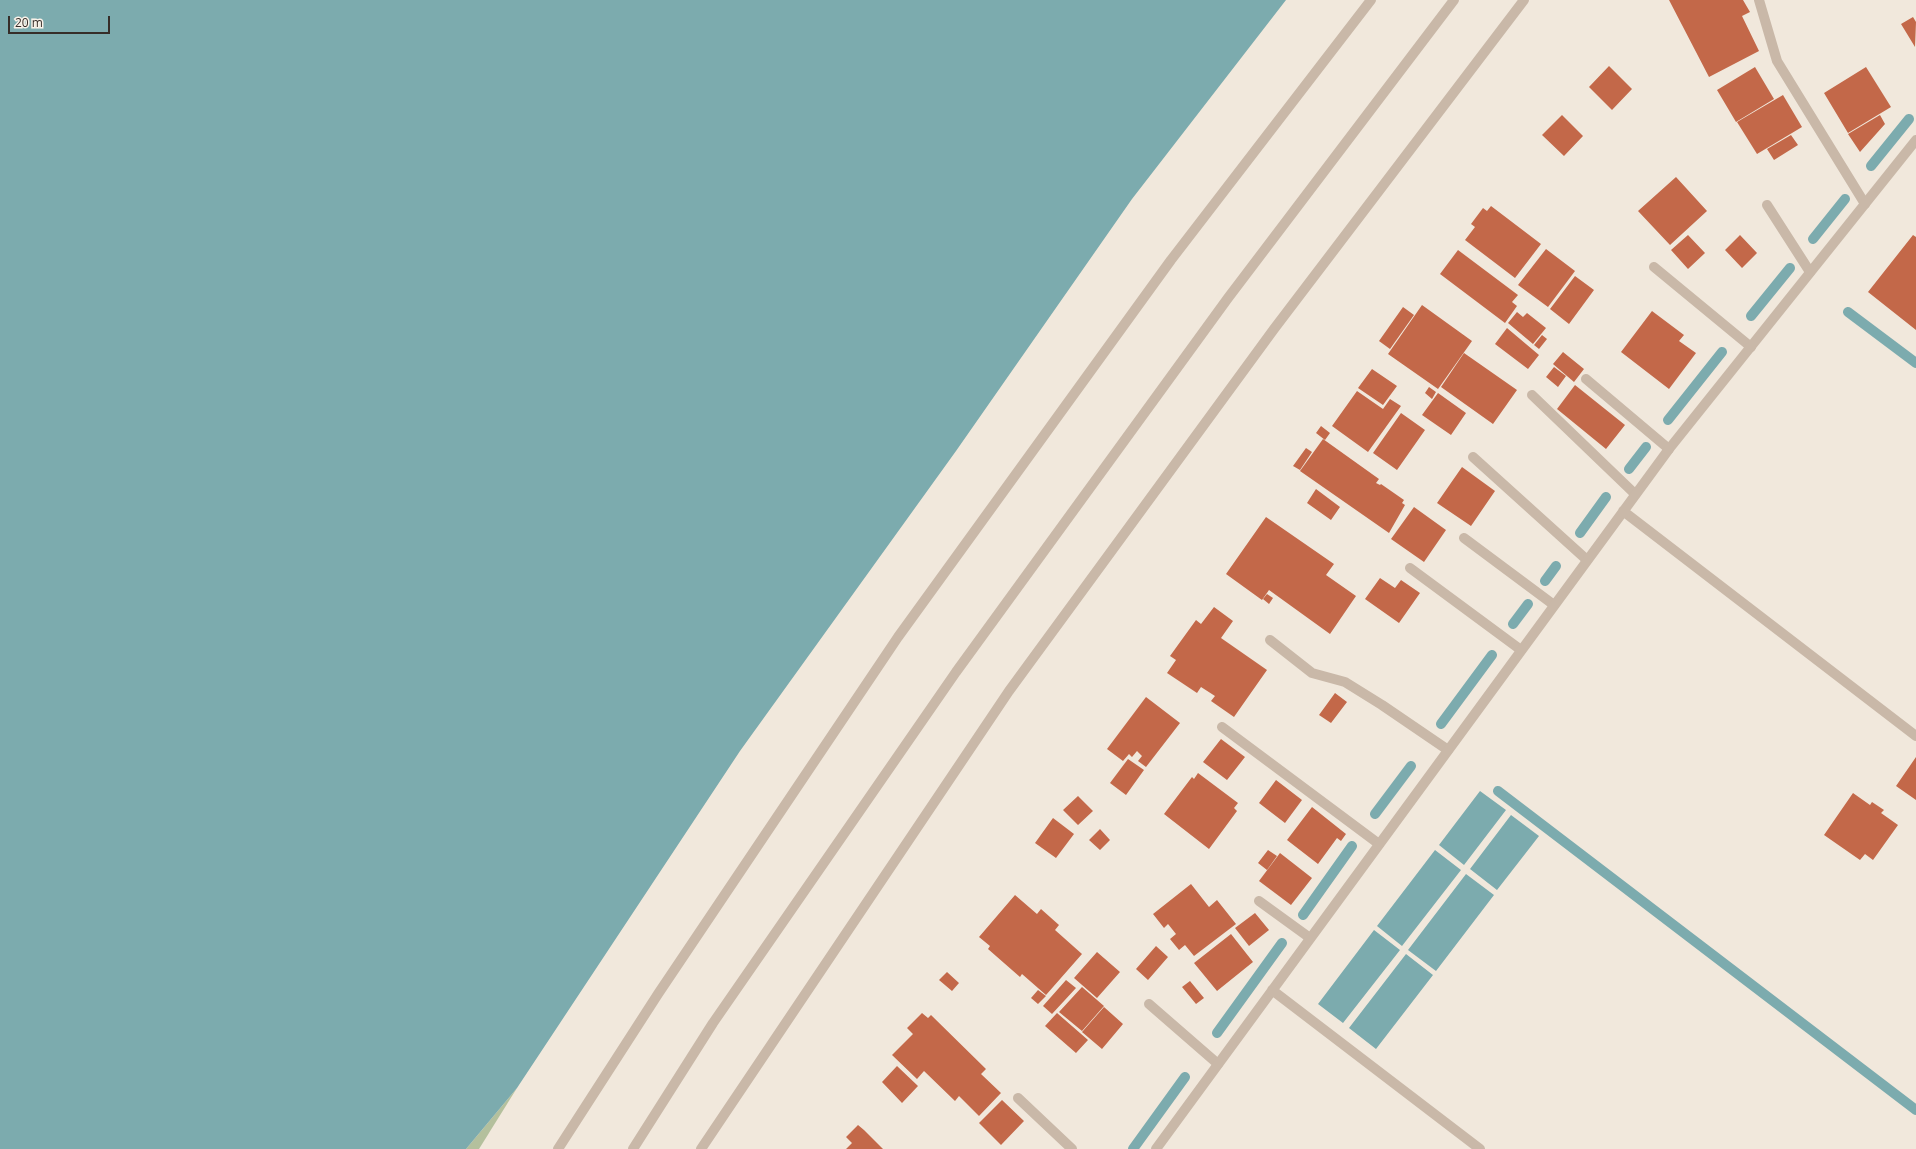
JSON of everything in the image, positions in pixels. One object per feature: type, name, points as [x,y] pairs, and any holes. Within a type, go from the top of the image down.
[{"type":"street","points":[[558,1149],[658,994],[898,637],[1171,260],[1371,0]]},
{"type":"street","points":[[633,1149],[713,1022],[956,672],[1228,298],[1454,0]]},
{"type":"street","points":[[701,1149],[1009,691],[1270,335],[1524,0]]},
{"type":"street","points":[[1759,0],[1777,61],[1865,204]]},
{"type":"street","points":[[1156,1149],[1635,494],[1669,449],[1916,140]]},
{"type":"street","points":[[1767,205],[1810,272]]},
{"type":"street","points":[[1654,267],[1751,347]]},
{"type":"street","points":[[1586,379],[1669,449]]},
{"type":"street","points":[[1532,394],[1635,494]]},
{"type":"street","points":[[1473,457],[1587,560]]},
{"type":"street","points":[[1623,511],[1916,736]]},
{"type":"street","points":[[1464,538],[1554,605]]},
{"type":"street","points":[[1410,568],[1521,650]]},
{"type":"street","points":[[1270,640],[1312,673],[1345,682],[1448,750]]},
{"type":"street","points":[[1222,727],[1379,844]]},
{"type":"street","points":[[1259,901],[1310,938]]},
{"type":"street","points":[[1272,990],[1480,1149]]},
{"type":"street","points":[[1149,1004],[1218,1064]]},
{"type":"street","points":[[1018,1098],[1072,1149]]},
{"type":"green space","points":[[517,1088],[479,1149],[466,1149]]},
{"type":"water","points":[[0,0],[1286,0],[1132,199],[956,451],[740,751],[517,1088],[466,1149],[0,1149]]},
{"type":"water","points":[[1480,791],[1506,810],[1464,865],[1439,845]]},
{"type":"water","points":[[1511,815],[1539,836],[1497,890],[1470,869]]},
{"type":"water","points":[[1435,850],[1461,870],[1402,946],[1377,926]]},
{"type":"water","points":[[1466,874],[1494,895],[1436,971],[1408,950]]},
{"type":"water","points":[[1374,930],[1400,950],[1343,1023],[1318,1004]]},
{"type":"water","points":[[1406,954],[1433,975],[1376,1049],[1349,1028]]},
{"type":"building","points":[[1669,0],[1743,0],[1750,12],[1742,16],[1759,51],[1709,77]]},
{"type":"building","points":[[1913,17],[1916,22],[1915,47],[1901,24]]},
{"type":"building","points":[[1609,66],[1632,89],[1612,110],[1589,87]]},
{"type":"building","points":[[1755,67],[1774,99],[1736,122],[1717,90]]},
{"type":"building","points":[[1866,67],[1891,107],[1848,133],[1824,93]]},
{"type":"building","points":[[1783,95],[1802,127],[1757,154],[1737,122]]},
{"type":"building","points":[[1562,115],[1583,136],[1564,156],[1542,135]]},
{"type":"building","points":[[1880,115],[1885,124],[1860,152],[1848,134]]},
{"type":"building","points":[[1791,135],[1798,145],[1774,160],[1767,149]]},
{"type":"building","points":[[1676,177],[1707,211],[1670,245],[1638,211]]},
{"type":"building","points":[[1491,206],[1541,244],[1515,278],[1465,240],[1475,227],[1471,224],[1483,208],[1487,211]]},
{"type":"building","points":[[1688,235],[1705,253],[1688,269],[1671,250]]},
{"type":"building","points":[[1740,235],[1757,253],[1742,268],[1725,250]]},
{"type":"building","points":[[1913,235],[1916,237],[1916,330],[1868,292]]},
{"type":"building","points":[[1546,249],[1575,271],[1548,307],[1518,285]]},
{"type":"building","points":[[1458,250],[1518,295],[1512,302],[1517,306],[1505,323],[1440,274]]},
{"type":"building","points":[[1575,276],[1594,290],[1569,324],[1550,309]]},
{"type":"building","points":[[1422,305],[1472,341],[1438,389],[1388,354]]},
{"type":"building","points":[[1403,307],[1414,315],[1390,349],[1379,341]]},
{"type":"building","points":[[1652,311],[1684,335],[1679,341],[1696,353],[1669,389],[1621,352]]},
{"type":"building","points":[[1517,312],[1523,317],[1527,313],[1546,328],[1533,344],[1508,323]]},
{"type":"building","points":[[1507,328],[1539,355],[1528,369],[1495,344]]},
{"type":"building","points":[[1542,335],[1547,339],[1539,349],[1534,345]]},
{"type":"building","points":[[1563,352],[1584,369],[1574,382],[1553,364]]},
{"type":"building","points":[[1464,353],[1517,390],[1493,424],[1441,387]]},
{"type":"building","points":[[1554,367],[1566,376],[1558,387],[1546,377]]},
{"type":"building","points":[[1372,369],[1397,386],[1383,405],[1358,388]]},
{"type":"building","points":[[1575,385],[1625,425],[1606,449],[1557,409]]},
{"type":"building","points":[[1429,387],[1436,392],[1432,399],[1425,393]]},
{"type":"building","points":[[1357,391],[1383,409],[1390,399],[1401,406],[1368,452],[1332,426]]},
{"type":"building","points":[[1438,393],[1466,413],[1451,435],[1422,415]]},
{"type":"building","points":[[1401,413],[1425,430],[1397,470],[1373,453]]},
{"type":"building","points":[[1321,426],[1330,433],[1325,440],[1316,433]]},
{"type":"building","points":[[1323,439],[1379,479],[1376,483],[1381,484],[1404,500],[1402,503],[1405,505],[1389,533],[1300,471]]},
{"type":"building","points":[[1306,448],[1312,452],[1300,470],[1293,466]]},
{"type":"building","points":[[1462,467],[1495,491],[1471,526],[1437,503]]},
{"type":"building","points":[[1316,489],[1340,507],[1331,520],[1307,503]]},
{"type":"building","points":[[1414,507],[1446,530],[1424,562],[1391,539]]},
{"type":"building","points":[[1266,517],[1334,564],[1326,575],[1356,596],[1330,634],[1269,590],[1262,600],[1226,574]]},
{"type":"building","points":[[1380,578],[1395,588],[1401,580],[1420,593],[1399,623],[1365,599]]},
{"type":"building","points":[[1267,594],[1273,598],[1269,604],[1263,599]]},
{"type":"building","points":[[1214,607],[1233,621],[1221,638],[1267,670],[1234,717],[1211,701],[1215,696],[1201,687],[1197,693],[1167,673],[1176,660],[1170,656],[1196,620],[1201,624]]},
{"type":"building","points":[[1335,693],[1347,702],[1331,723],[1319,715]]},
{"type":"building","points":[[1146,697],[1180,723],[1146,767],[1138,761],[1142,756],[1137,751],[1132,757],[1129,754],[1123,761],[1107,749]]},
{"type":"building","points":[[1221,739],[1245,757],[1227,780],[1203,762]]},
{"type":"building","points":[[1916,757],[1916,800],[1896,786]]},
{"type":"building","points":[[1128,759],[1144,770],[1126,795],[1110,783]]},
{"type":"building","points":[[1198,773],[1238,803],[1234,808],[1237,811],[1209,849],[1164,814],[1192,777],[1194,779]]},
{"type":"building","points":[[1276,780],[1302,800],[1285,823],[1259,803]]},
{"type":"building","points":[[1853,793],[1870,805],[1872,802],[1884,810],[1881,813],[1898,825],[1873,860],[1865,854],[1860,860],[1824,835]]},
{"type":"building","points":[[1078,796],[1093,811],[1078,825],[1063,810]]},
{"type":"building","points":[[1312,807],[1346,834],[1341,841],[1337,838],[1318,864],[1287,840]]},
{"type":"building","points":[[1053,818],[1074,834],[1056,858],[1035,843]]},
{"type":"building","points":[[1100,829],[1110,840],[1100,850],[1089,840]]},
{"type":"building","points":[[1268,850],[1277,856],[1267,870],[1258,863]]},
{"type":"building","points":[[1280,853],[1312,878],[1291,905],[1259,881]]},
{"type":"building","points":[[1191,884],[1209,907],[1217,900],[1236,924],[1194,956],[1185,945],[1179,950],[1170,939],[1176,934],[1168,924],[1164,928],[1153,914]]},
{"type":"building","points":[[1015,895],[1037,914],[1041,909],[1059,925],[1055,930],[1082,954],[1046,995],[1022,974],[1020,977],[988,949],[990,946],[979,937]]},
{"type":"building","points":[[1255,913],[1269,930],[1249,946],[1235,928]]},
{"type":"building","points":[[1231,934],[1253,962],[1217,991],[1194,963]]},
{"type":"building","points":[[1156,946],[1168,957],[1148,980],[1136,969]]},
{"type":"building","points":[[1097,952],[1120,972],[1097,998],[1074,978]]},
{"type":"building","points":[[947,972],[959,983],[952,991],[939,980]]},
{"type":"building","points":[[1066,980],[1076,988],[1052,1014],[1043,1006]]},
{"type":"building","points":[[1190,981],[1204,998],[1196,1004],[1182,987]]},
{"type":"building","points":[[1082,987],[1104,1006],[1082,1031],[1059,1012]]},
{"type":"building","points":[[1038,990],[1046,996],[1038,1004],[1031,998]]},
{"type":"building","points":[[1104,1007],[1123,1024],[1102,1049],[1082,1032]]},
{"type":"building","points":[[922,1013],[928,1018],[931,1015],[986,1069],[981,1074],[1001,1093],[979,1116],[959,1096],[955,1101],[924,1071],[917,1079],[892,1055],[913,1034],[907,1028]]},
{"type":"building","points":[[1057,1013],[1088,1040],[1076,1053],[1045,1026]]},
{"type":"building","points":[[897,1066],[918,1086],[902,1103],[882,1082]]},
{"type":"building","points":[[1002,1100],[1024,1121],[1001,1145],[979,1123]]},
{"type":"building","points":[[858,1125],[883,1149],[846,1149],[852,1143],[846,1137]]},
{"type":"waterway","points":[[1871,166],[1909,119]]},
{"type":"waterway","points":[[1813,239],[1845,199]]},
{"type":"waterway","points":[[1751,316],[1790,268]]},
{"type":"waterway","points":[[1848,312],[1916,363]]},
{"type":"waterway","points":[[1668,420],[1722,352]]},
{"type":"waterway","points":[[1629,469],[1646,447]]},
{"type":"waterway","points":[[1580,533],[1606,497]]},
{"type":"waterway","points":[[1545,581],[1556,566]]},
{"type":"waterway","points":[[1513,624],[1528,604]]},
{"type":"waterway","points":[[1441,724],[1492,655]]},
{"type":"waterway","points":[[1375,814],[1411,766]]},
{"type":"waterway","points":[[1498,791],[1916,1110]]},
{"type":"waterway","points":[[1303,915],[1352,846]]},
{"type":"waterway","points":[[1217,1033],[1282,943]]},
{"type":"waterway","points":[[1133,1149],[1185,1077]]}]
